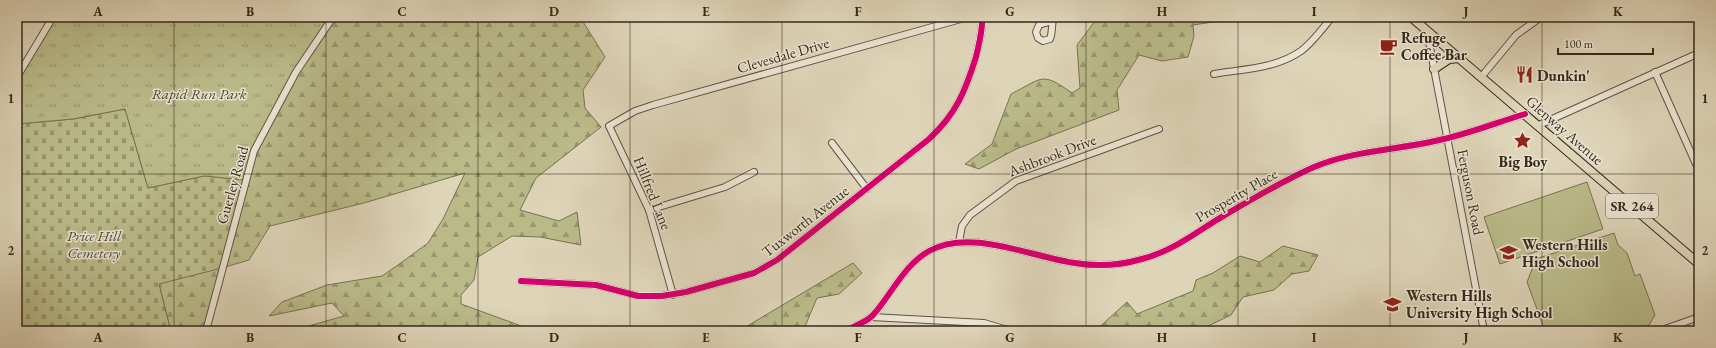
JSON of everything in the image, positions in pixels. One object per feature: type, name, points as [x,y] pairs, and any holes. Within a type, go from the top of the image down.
[{"type":"main road","name":"Glenway Avenue","points":[[1412,17],[1699,264]]},
{"type":"main road","points":[[1434,69],[1449,59],[1460,58]]},
{"type":"street","points":[[17,78],[53,17]]},
{"type":"street","name":"Guerley Road","points":[[206,331],[254,151],[296,72],[333,17]]},
{"type":"street","name":"Clevesdale Drive","points":[[609,126],[635,111],[647,107],[968,17]]},
{"type":"street","name":"Tuxworth Avenue","points":[[521,281],[596,285],[650,297],[673,295],[741,277],[765,268],[796,246],[929,140],[951,117],[967,87],[982,36],[982,17]]},
{"type":"street","points":[[1214,74],[1257,69],[1292,56],[1310,44],[1332,17]]},
{"type":"street","points":[[1482,76],[1516,35],[1541,17]]},
{"type":"street","name":"Ferguson Road","points":[[1430,33],[1429,42],[1484,331]]},
{"type":"street","points":[[1539,126],[1699,53]]},
{"type":"street","points":[[1655,72],[1696,164]]},
{"type":"street","name":"Prosperity Place","points":[[959,242],[1006,247],[1076,264],[1094,265],[1127,262],[1159,254],[1173,247],[1248,202],[1314,167],[1359,154],[1447,138],[1525,114]]},
{"type":"street","name":"Hillfred Lane","points":[[609,126],[649,210],[673,295]]},
{"type":"street","name":"Ashbrook Drive","points":[[959,242],[962,226],[970,215],[1016,181],[1159,129]]},
{"type":"street","points":[[832,143],[867,189]]},
{"type":"street","points":[[649,210],[725,187],[754,172]]},
{"type":"street","points":[[847,331],[871,317],[903,275],[923,254],[946,244],[959,242]]},
{"type":"street","points":[[871,317],[984,323],[1012,331]]},
{"type":"street","points":[[1660,331],[1699,317]]},
{"type":"green space","name":"Rapid Run Park","points":[[53,17],[333,17],[325,27],[267,127],[246,180],[204,176],[148,188],[125,109],[73,119],[17,124],[17,77]]},
{"type":"green space","points":[[248,17],[580,17],[605,57],[583,90],[585,108],[601,127],[536,178],[520,210],[559,221],[577,212],[581,245],[540,237],[512,236],[478,257],[474,280],[461,295],[461,304],[535,331],[291,331],[344,316],[332,303],[269,316],[282,302],[327,285],[382,276],[398,265],[428,243],[443,219],[465,173],[364,203],[270,226],[249,260],[222,268],[206,331],[168,331],[170,328],[159,284],[196,178],[164,185],[143,172],[125,109],[87,135],[61,104]]},
{"type":"green space","points":[[1098,17],[1277,17],[1276,21],[1213,22],[1193,25],[1194,36],[1188,57],[1162,61],[1139,55],[1117,90],[1119,110],[1016,149],[979,169],[965,164],[992,144],[1011,94],[1042,79],[1048,79],[1072,93],[1080,88],[1077,45]]},
{"type":"green space","name":"Price Hill Cemetery","points":[[125,109],[148,188],[204,176],[246,180],[222,268],[159,284],[170,328],[168,331],[17,331],[17,124],[73,119]]},
{"type":"green space","points":[[1587,182],[1603,229],[1500,264],[1484,217]]},
{"type":"green space","points":[[1614,233],[1618,245],[1627,253],[1635,276],[1640,274],[1655,315],[1649,325],[1631,331],[1545,331],[1527,282],[1536,259]]},
{"type":"green space","points":[[1283,246],[1318,255],[1309,271],[1292,274],[1274,290],[1243,297],[1231,315],[1206,327],[1203,331],[1095,331],[1127,302],[1137,314],[1193,291],[1196,280],[1213,273],[1240,256],[1260,262]]},
{"type":"green space","points":[[853,263],[862,273],[839,294],[817,298],[803,331],[739,331]]},
{"type":"cycle path","points":[[521,281],[596,285],[638,296],[662,296],[686,292],[754,273],[777,260],[929,139],[946,121],[958,102],[972,70],[982,27],[982,17]]},
{"type":"cycle path","points":[[847,331],[868,320],[873,315],[905,272],[920,257],[929,251],[946,245],[963,242],[982,243],[1001,246],[1058,260],[1092,265],[1109,265],[1134,261],[1152,256],[1171,248],[1264,192],[1314,167],[1343,157],[1447,138],[1525,114]]},
{"type":"place","name":"Refuge Coffee Bar","points":[[1388,46]]},
{"type":"place","name":"Dunkin'","points":[[1524,75]]},
{"type":"place","name":"Big Boy","points":[[1523,140]]},
{"type":"place","name":"Western Hills High School","points":[[1509,253]]},
{"type":"place","name":"Western Hills University High School","points":[[1393,304]]}]
